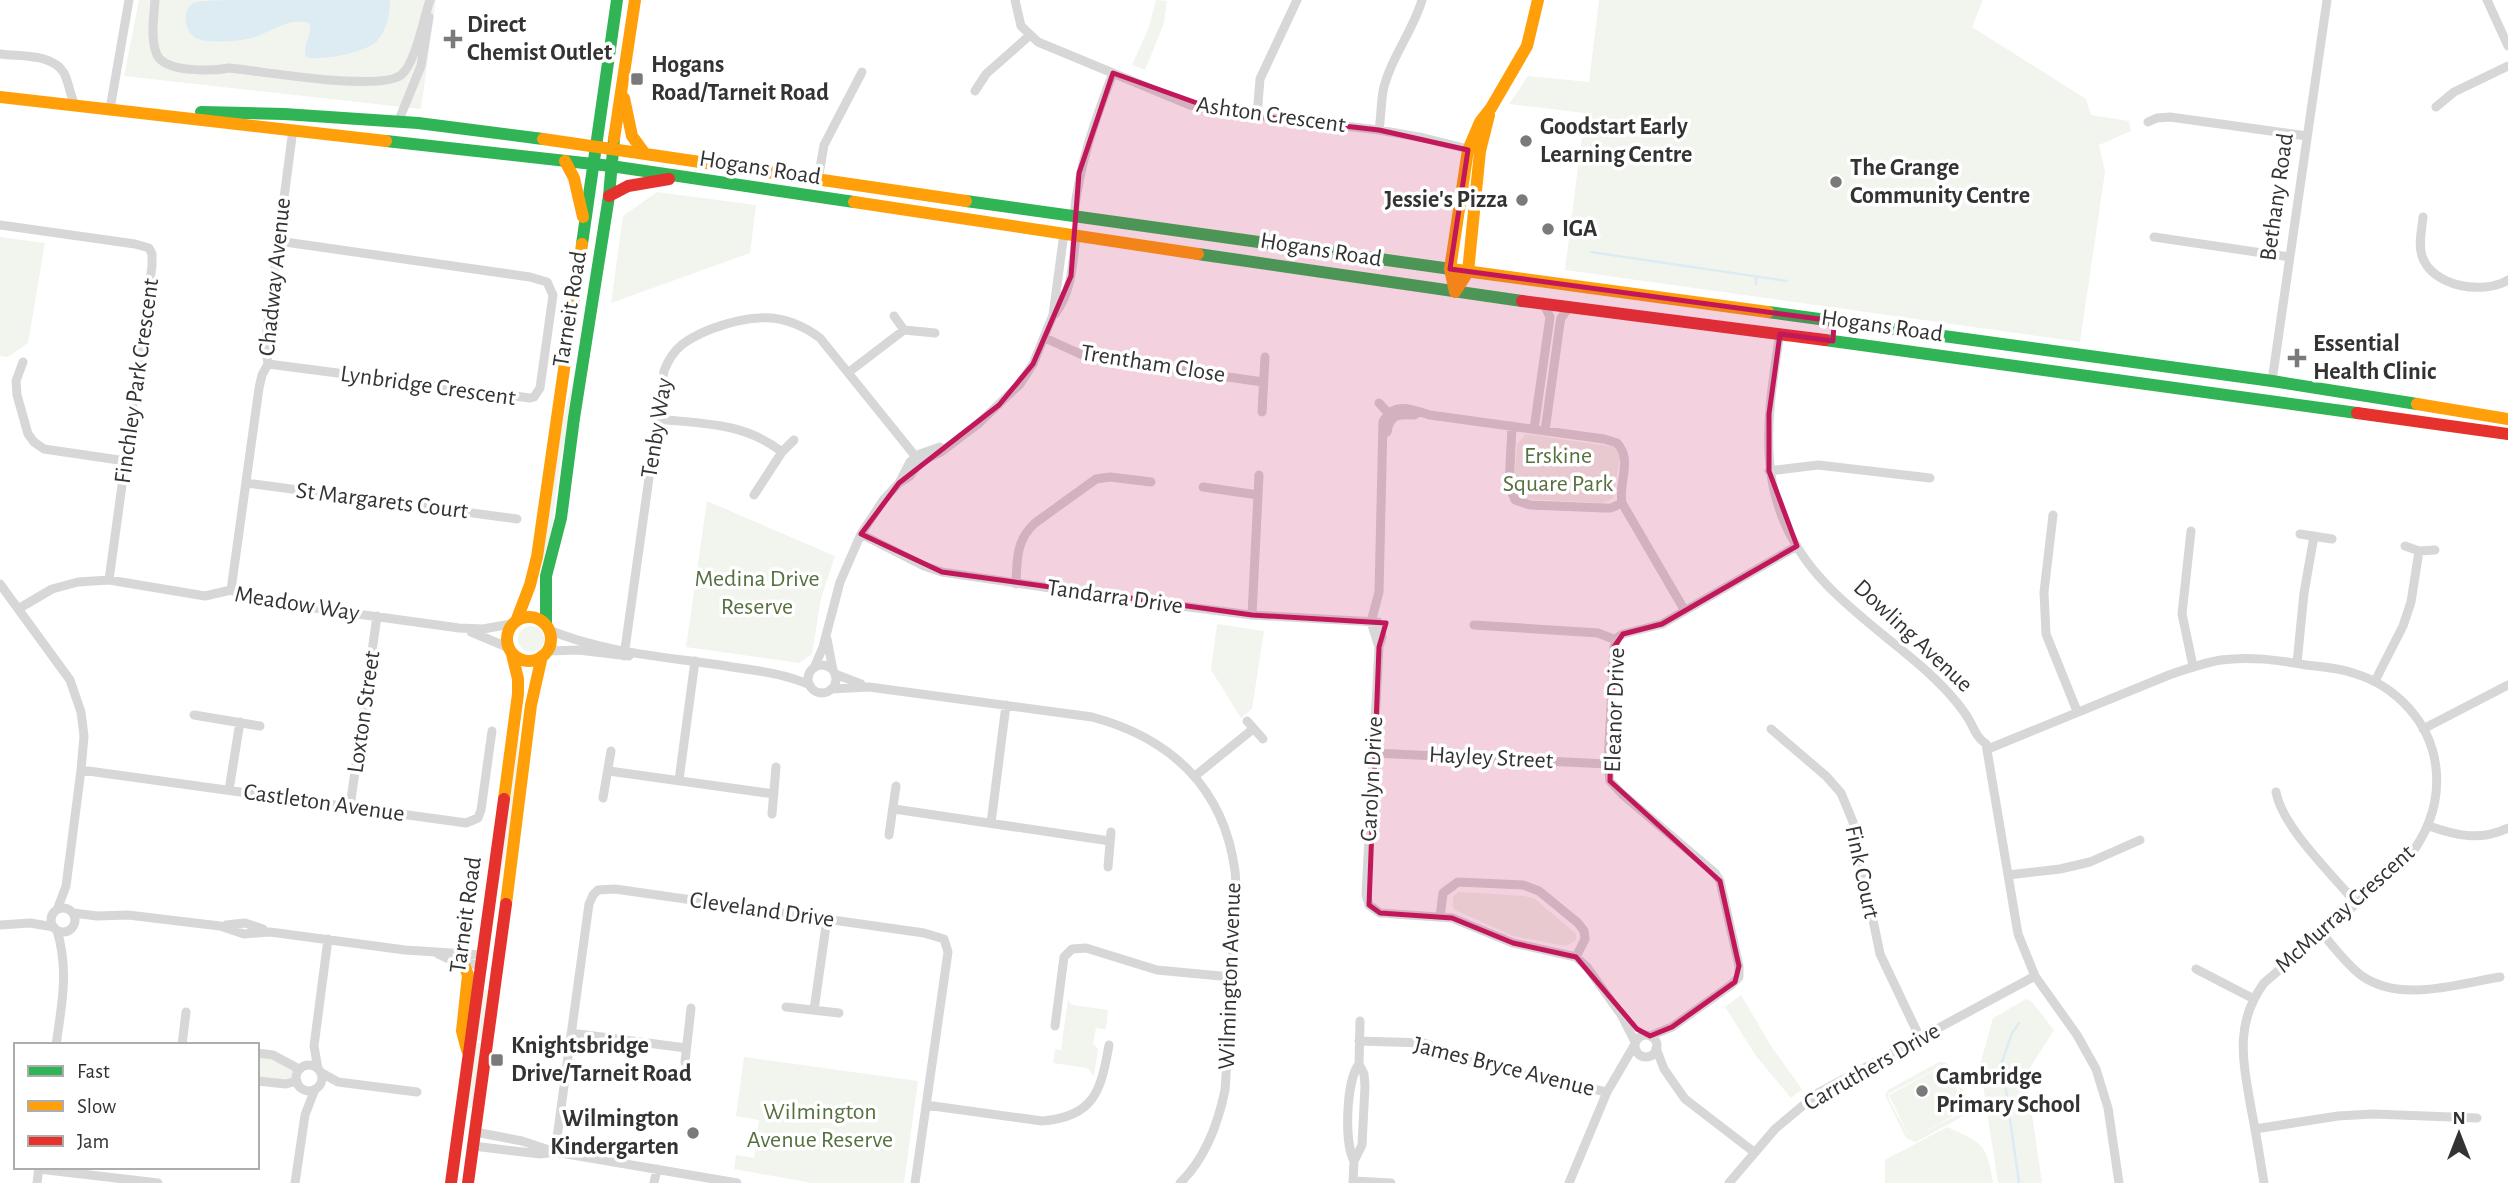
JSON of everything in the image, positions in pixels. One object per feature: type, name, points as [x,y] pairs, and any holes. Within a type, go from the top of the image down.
[{"type":"street","points":[[110,109],[129,0]]},
{"type":"street","points":[[155,0],[154,30],[157,54],[162,61],[171,65],[215,71],[229,68],[319,79],[374,81],[392,80],[407,69],[431,0]]},
{"type":"street","points":[[398,122],[421,66],[431,0]]},
{"type":"street","name":"Tarneit Road","points":[[514,622],[530,585],[537,557],[617,0]]},
{"type":"street","name":"Tarneit Road","points":[[548,627],[546,576],[561,518],[574,418],[610,196],[613,149],[635,0]]},
{"type":"street","points":[[975,92],[986,74],[1029,36],[1017,16],[1015,0]]},
{"type":"street","points":[[1257,116],[1260,79],[1297,0]]},
{"type":"street","points":[[1379,130],[1384,90],[1417,18],[1422,0]]},
{"type":"street","points":[[1455,292],[1450,270],[1460,195],[1480,122],[1527,46],[1538,0]]},
{"type":"street","name":"Bethany Road","points":[[2269,400],[2327,0]]},
{"type":"street","points":[[2487,0],[2508,46]]},
{"type":"street","name":"Ashton Crescent","points":[[1029,36],[1038,43],[1190,104],[1222,113],[1379,130],[1474,151]]},
{"type":"street","points":[[0,54],[54,62],[65,75],[75,105]]},
{"type":"street","points":[[2436,107],[2454,92],[2508,66]]},
{"type":"street","points":[[817,180],[824,145],[862,72]]},
{"type":"street","points":[[810,685],[808,677],[826,634],[840,582],[861,534],[884,499],[899,482],[910,476],[918,459],[941,452],[978,424],[1020,384],[1033,364],[1053,315],[1063,303],[1069,284],[1070,234],[1079,173],[1113,73]]},
{"type":"street","points":[[623,95],[636,146],[645,154]]},
{"type":"street","name":"Hogans Road","points":[[0,97],[611,166],[1455,292],[2508,434]]},
{"type":"street","name":"Hogans Road","points":[[127,111],[284,114],[431,125],[1450,270],[2272,381],[2508,419]]},
{"type":"street","points":[[293,130],[315,116]]},
{"type":"street","points":[[2148,122],[2170,117],[2307,136]]},
{"type":"street","points":[[431,125],[431,132],[437,139],[483,145],[510,155]]},
{"type":"street","name":"Chadway Avenue","points":[[231,590],[258,388],[261,374],[268,364],[265,344],[293,130]]},
{"type":"street","points":[[1455,292],[1468,272],[1475,197],[1474,151]]},
{"type":"street","points":[[565,160],[574,178],[584,222]]},
{"type":"street","points":[[610,196],[628,186],[678,177]]},
{"type":"street","points":[[1460,195],[1475,197]]},
{"type":"street","points":[[2423,217],[2422,257],[2441,279],[2487,287],[2508,280]]},
{"type":"street","name":"Finchley Park Crescent","points":[[0,225],[135,244],[145,246],[151,251],[152,266],[109,580]]},
{"type":"street","points":[[2154,237],[2290,257]]},
{"type":"street","name":"Lynbridge Crescent","points":[[268,364],[530,398],[534,397],[540,388],[553,295],[547,282],[530,277],[278,241]]},
{"type":"street","points":[[1534,429],[1550,317],[1544,302]]},
{"type":"street","points":[[1545,431],[1560,323],[1570,306]]},
{"type":"street","name":"Dowling Avenue","points":[[1784,314],[1769,414],[1769,471],[1783,520],[1797,546],[1826,584],[1950,695],[1968,719],[1975,734],[1989,749]]},
{"type":"street","name":"Tenby Way","points":[[625,653],[664,372],[668,359],[677,347],[695,336],[734,320],[759,316],[789,321],[807,328],[820,338],[849,372],[918,459]]},
{"type":"street","points":[[894,316],[904,330]]},
{"type":"street","points":[[1833,341],[1834,321]]},
{"type":"street","points":[[849,372],[904,330],[935,333]]},
{"type":"street","name":"Trentham Close","points":[[1045,338],[1087,357],[1263,382]]},
{"type":"street","points":[[1262,412],[1265,357]]},
{"type":"street","points":[[23,362],[15,388],[26,427],[34,442],[44,449],[126,461]]},
{"type":"street","points":[[1379,402],[1391,415],[1403,408],[1430,415],[1605,439],[1617,443],[1625,455],[1622,503],[1685,611]]},
{"type":"street","name":"Carolyn Drive","points":[[1391,415],[1383,422],[1379,592],[1381,610],[1374,622],[1381,637],[1366,894],[1369,905],[1385,914],[1440,917]]},
{"type":"street","points":[[657,419],[741,429],[768,441],[782,452]]},
{"type":"street","points":[[1512,426],[1509,486],[1515,500],[1530,505],[1604,508],[1622,503]]},
{"type":"street","points":[[754,495],[782,452],[794,440]]},
{"type":"street","points":[[1769,471],[1818,466],[1930,478]]},
{"type":"street","points":[[1252,615],[1259,475]]},
{"type":"street","points":[[1016,583],[1019,544],[1027,530],[1088,483],[1102,477],[1152,482]]},
{"type":"street","name":"St Margarets Court","points":[[246,483],[517,519]]},
{"type":"street","points":[[1201,486],[1258,495]]},
{"type":"street","points":[[2053,515],[2044,592],[2046,634],[2077,711]]},
{"type":"street","points":[[2191,531],[2182,614],[2193,666]]},
{"type":"street","name":"Tandarra Drive","points":[[861,534],[933,569],[1252,615],[1374,622]]},
{"type":"street","points":[[2300,534],[2332,539]]},
{"type":"street","points":[[2297,663],[2304,593],[2314,536]]},
{"type":"street","name":"Eleanor Drive","points":[[1652,1041],[1731,985],[1739,978],[1739,966],[1724,892],[1715,873],[1614,787],[1608,774],[1613,654],[1616,640],[1623,634],[1662,624],[1797,546]]},
{"type":"street","points":[[2405,546],[2419,551],[2435,550]]},
{"type":"street","points":[[2375,681],[2412,602],[2419,551]]},
{"type":"street","name":"Meadow Way","points":[[18,609],[52,589],[78,582],[109,580],[205,596],[231,590],[249,599],[459,628],[483,629],[514,622]]},
{"type":"street","points":[[0,584],[3,596],[18,609],[70,680],[78,698],[84,736],[81,771],[66,886],[52,921],[64,955]]},
{"type":"street","name":"Loxton Street","points":[[351,807],[377,616]]},
{"type":"street","points":[[588,647],[545,654],[527,661],[510,650],[506,635],[514,622],[533,616],[548,627],[588,647],[695,660],[776,674],[810,685],[820,692],[831,689],[835,683],[826,634]]},
{"type":"street","points":[[1474,625],[1598,633],[1616,640]]},
{"type":"street","points":[[545,654],[551,642],[548,627]]},
{"type":"street","name":"Meadow Way","points":[[459,628],[510,650]]},
{"type":"street","name":"Tarneit Road","points":[[468,1183],[465,1139],[468,1057],[518,694],[518,679],[510,650]]},
{"type":"street","name":"Tarneit Road","points":[[475,1132],[529,719],[545,654]]},
{"type":"street","name":"McMurray Crescent","points":[[1989,749],[2193,666],[2241,659],[2297,663],[2353,673],[2375,681],[2406,704],[2423,729],[2435,761],[2438,783],[2428,827],[2417,847],[2405,862],[2278,968],[2252,999],[2245,1020],[2242,1059],[2264,1183]]},
{"type":"street","points":[[679,780],[695,660]]},
{"type":"street","points":[[776,674],[824,665],[834,672]]},
{"type":"street","name":"Wilmington Avenue","points":[[834,672],[869,687]]},
{"type":"street","points":[[2423,729],[2508,685]]},
{"type":"street","name":"Wilmington Avenue","points":[[831,689],[869,687],[1092,717],[1118,724],[1159,744],[1195,776],[1216,807],[1225,827],[1235,872],[1236,919],[1226,1077],[1220,1113],[1212,1136],[1198,1161],[1180,1183]]},
{"type":"street","points":[[991,823],[1006,705]]},
{"type":"street","points":[[194,715],[260,726]]},
{"type":"street","points":[[229,790],[240,722]]},
{"type":"street","points":[[1195,776],[1250,725],[1263,738]]},
{"type":"street","name":"Fink Court","points":[[1771,729],[1826,776],[1841,793],[1853,822],[1880,954],[1920,1038]]},
{"type":"street","name":"Castleton Avenue","points":[[81,771],[466,823],[478,818],[481,810],[492,731]]},
{"type":"street","points":[[1989,749],[1989,767],[2018,934],[2035,976],[2077,1035],[2096,1069],[2108,1108],[2119,1183]]},
{"type":"street","points":[[603,797],[611,751]]},
{"type":"street","name":"Hayley Street","points":[[1373,753],[1608,764]]},
{"type":"street","points":[[772,814],[776,767]]},
{"type":"street","points":[[609,771],[774,794]]},
{"type":"street","points":[[889,835],[896,786]]},
{"type":"street","points":[[2276,792],[2278,804],[2290,824],[2357,903]]},
{"type":"street","points":[[894,809],[1110,836],[1108,867]]},
{"type":"street","points":[[2428,827],[2466,837],[2508,828]]},
{"type":"street","points":[[2008,875],[2060,869],[2090,862],[2140,839]]},
{"type":"street","points":[[1576,957],[1585,939],[1581,927],[1539,891],[1522,885],[1458,882],[1443,893],[1440,917],[1463,921],[1513,943],[1576,957],[1587,967],[1622,1016],[1636,1051],[1664,1069]]},
{"type":"street","points":[[56,1043],[64,987],[64,955],[75,920],[66,886]]},
{"type":"street","name":"Cleveland Drive","points":[[555,1152],[589,904],[598,890],[615,889],[933,934],[945,940],[948,952],[915,1183]]},
{"type":"street","points":[[30,923],[64,908],[96,916],[128,915],[220,926],[244,934],[270,932],[436,953],[454,952],[481,960]]},
{"type":"street","points":[[0,925],[30,923],[64,932],[96,916]]},
{"type":"street","points":[[814,1010],[827,919]]},
{"type":"street","points":[[2321,932],[2350,966],[2382,986],[2418,990],[2500,977]]},
{"type":"street","points":[[295,1183],[305,1115],[322,1080],[314,1046],[328,939]]},
{"type":"street","points":[[1055,1026],[1064,957],[1072,949],[1101,951],[1157,970],[1231,978]]},
{"type":"street","points":[[436,953],[463,962],[498,961]]},
{"type":"street","points":[[463,962],[468,975],[462,1031],[468,1057]]},
{"type":"street","points":[[2196,969],[2252,999]]},
{"type":"street","name":"Carruthers Drive","points":[[1730,1183],[1775,1129],[1818,1093],[2035,976]]},
{"type":"street","points":[[786,1007],[839,1013]]},
{"type":"street","points":[[685,1062],[691,1008]]},
{"type":"street","points":[[183,1043],[186,1012]]},
{"type":"street","points":[[1622,1016],[1652,1041],[1664,1069],[1685,1099],[1754,1152]]},
{"type":"street","points":[[1354,1161],[1362,1145],[1364,1074],[1359,1064],[1360,1021]]},
{"type":"street","points":[[571,1033],[686,1048]]},
{"type":"street","points":[[1569,1183],[1621,1065],[1640,1036],[1652,1041]]},
{"type":"street","name":"James Bryce Avenue","points":[[1359,1041],[1424,1043],[1479,1065],[1607,1092]]},
{"type":"street","points":[[1621,1065],[1652,1054],[1652,1041]]},
{"type":"street","points":[[926,1105],[1042,1121],[1060,1120],[1090,1104],[1103,1081],[1109,1045]]},
{"type":"street","points":[[305,1115],[298,1084],[301,1068],[314,1046]]},
{"type":"street","points":[[259,1053],[273,1055],[301,1068],[310,1065],[338,1082]]},
{"type":"street","points":[[1359,1064],[1351,1078],[1348,1144],[1354,1161],[1353,1182],[1391,1183]]},
{"type":"street","points":[[259,1081],[298,1084],[308,1091],[338,1082],[417,1092]]},
{"type":"street","points":[[2255,1129],[2338,1116],[2373,1114],[2477,1118]]},
{"type":"street","points":[[453,1183],[465,1139],[475,1132],[522,1141],[555,1152],[737,1183]]},
{"type":"street","points":[[465,1139],[520,1152],[555,1152]]},
{"type":"street","points":[[520,1152],[522,1141]]},
{"type":"street","points":[[47,1169],[158,1183]]},
{"type":"street","points":[[654,1183],[657,1169]]},
{"type":"highlighted area","points":[[1113,73],[1222,112],[1379,130],[1468,150],[1450,269],[1834,321],[1833,341],[1780,334],[1769,414],[1769,471],[1797,546],[1662,624],[1623,634],[1614,647],[1610,781],[1720,881],[1739,966],[1735,982],[1672,1027],[1650,1036],[1637,1029],[1576,957],[1513,943],[1452,918],[1380,913],[1369,905],[1379,647],[1386,623],[1252,615],[942,572],[861,534],[899,483],[999,405],[1033,364],[1071,276],[1079,173]]},
{"type":"green space","points":[[139,0],[436,0],[421,109],[124,76]]},
{"type":"green space","points":[[1156,0],[1167,1],[1164,23],[1145,70],[1132,65],[1149,27]]},
{"type":"green space","points":[[1599,0],[1983,0],[1972,27],[2086,99],[2091,115],[2129,121],[2131,131],[2099,145],[2105,172],[2080,342],[1565,270],[1585,113],[1509,104],[1528,76],[1589,82]]},
{"type":"green space","points":[[657,192],[756,205],[750,253],[611,303],[623,216]]},
{"type":"green space","points":[[0,237],[45,243],[28,343],[8,357],[0,356]]},
{"type":"green space","points":[[580,349],[574,401],[560,462],[551,534],[544,561],[541,560],[556,451]]},
{"type":"green space","name":"Erskine Square Park","points":[[1526,434],[1615,447],[1620,457],[1613,498],[1603,503],[1525,499],[1519,496],[1514,486],[1517,444]]},
{"type":"green space","name":"Medina Drive Reserve","points":[[707,501],[835,556],[821,598],[812,654],[799,663],[686,647]]},
{"type":"green space","points":[[1217,624],[1264,631],[1252,709],[1241,718],[1211,670]]},
{"type":"green space","points":[[531,626],[540,630],[544,639],[540,648],[531,652],[522,648],[518,639],[522,630]]},
{"type":"green space","points":[[515,737],[519,738],[515,794],[498,887],[494,885]]},
{"type":"green space","points":[[1458,892],[1535,899],[1576,934],[1576,940],[1566,946],[1513,936],[1455,910],[1453,897]]},
{"type":"green space","points":[[480,989],[489,990],[482,1041],[473,1040]]},
{"type":"green space","points":[[1741,995],[1771,1046],[1802,1089],[1791,1098],[1756,1056],[1725,1007]]},
{"type":"green space","points":[[2026,999],[2031,1001],[2054,1030],[2026,1074],[2042,1183],[1998,1183],[1980,1065],[1993,1018]]},
{"type":"green space","points":[[1068,1000],[1072,1005],[1108,1010],[1106,1029],[1096,1028],[1093,1044],[1098,1049],[1094,1076],[1087,1068],[1053,1063],[1055,1049],[1061,1050]]},
{"type":"green space","points":[[473,1043],[481,1044],[472,1108],[465,1108]]},
{"type":"green space","points":[[259,1057],[271,1058],[293,1070],[293,1079],[290,1081],[259,1077]]},
{"type":"green space","name":"Wilmington Avenue Reserve","points":[[744,1057],[918,1081],[904,1183],[812,1183],[734,1169],[736,1155],[754,1158],[759,1120],[736,1116]]},
{"type":"green space","points":[[1939,1062],[1945,1062],[1950,1066],[1971,1109],[1967,1114],[1916,1142],[1906,1138],[1885,1095],[1888,1090]],"holes":[[[1945,1064],[1968,1104],[1968,1109],[1912,1139],[1967,1108],[1944,1065],[1889,1095],[1910,1138],[1888,1094]]]},
{"type":"green space","points":[[1947,1127],[1981,1146],[1988,1160],[1993,1183],[1885,1183],[1885,1160]]},
{"type":"shaded area","points":[[390,0],[387,22],[376,42],[352,53],[313,58],[306,57],[310,24],[304,22],[290,23],[258,36],[235,41],[216,42],[194,37],[188,30],[186,20],[189,6],[196,2]]},
{"type":"waterway","points":[[1591,252],[1787,281]]},
{"type":"waterway","points":[[1756,276],[1756,284]]},
{"type":"waterway","points":[[2019,1023],[2012,1033],[2002,1062],[2019,1183]]},
{"type":"traffic: fast","points":[[582,244],[617,0]]},
{"type":"traffic: fast","points":[[201,112],[284,114],[418,123],[543,139]]},
{"type":"traffic: fast","points":[[546,624],[546,576],[561,518],[609,196],[614,139]]},
{"type":"traffic: fast","points":[[386,141],[611,166],[854,202]]},
{"type":"traffic: fast","points":[[966,201],[1458,270]]},
{"type":"traffic: fast","points":[[1198,254],[1522,301]]},
{"type":"traffic: fast","points":[[1768,312],[2272,381],[2417,404]]},
{"type":"traffic: fast","points":[[1825,340],[2357,413]]},
{"type":"traffic: slow","points":[[614,139],[635,0]]},
{"type":"traffic: slow","points":[[1455,292],[1450,269],[1468,150],[1480,122],[1527,46],[1538,0]]},
{"type":"traffic: slow","points":[[0,97],[386,141]]},
{"type":"traffic: slow","points":[[624,98],[632,136],[645,154]]},
{"type":"traffic: slow","points":[[1455,292],[1468,272],[1480,151],[1489,115]]},
{"type":"traffic: slow","points":[[543,139],[966,201]]},
{"type":"traffic: slow","points":[[565,161],[574,178],[583,217]]},
{"type":"traffic: slow","points":[[854,202],[1198,254]]},
{"type":"traffic: slow","points":[[517,619],[537,557],[582,244]]},
{"type":"traffic: slow","points":[[1458,270],[1768,312]]},
{"type":"traffic: slow","points":[[2417,404],[2508,419]]},
{"type":"traffic: slow","points":[[529,617],[538,618],[545,623],[550,630],[551,639],[550,648],[545,655],[538,660],[529,661],[520,660],[513,655],[508,648],[507,639],[508,630],[513,623],[520,618],[529,617]]},
{"type":"traffic: slow","points":[[504,799],[518,694],[518,679],[512,654]]},
{"type":"traffic: slow","points":[[506,904],[531,705],[542,656]]},
{"type":"traffic: slow","points":[[463,962],[468,975],[462,1031],[467,1050]]},
{"type":"traffic: jam","points":[[609,196],[628,186],[669,179]]},
{"type":"traffic: jam","points":[[1522,301],[1825,340]]},
{"type":"traffic: jam","points":[[2357,413],[2508,434]]},
{"type":"traffic: jam","points":[[451,1183],[504,799]]},
{"type":"traffic: jam","points":[[468,1183],[506,904]]},
{"type":"place","name":"Direct Chemist Outlet","points":[[453,39]]},
{"type":"place","name":"Hogans Road/Tarneit Road","points":[[637,79]]},
{"type":"place","name":"Goodstart Early Learning Centre","points":[[1526,141]]},
{"type":"place","name":"The Grange Community Centre","points":[[1836,182]]},
{"type":"place","name":"Jessie's Pizza","points":[[1522,200]]},
{"type":"place","name":"IGA","points":[[1548,229]]},
{"type":"place","name":"Essential Health Clinic","points":[[2297,358]]},
{"type":"place","name":"Knightsbridge Drive/Tarneit Road","points":[[497,1060]]},
{"type":"place","name":"Cambridge Primary School","points":[[1922,1091]]},
{"type":"place","name":"Wilmington Kindergarten","points":[[693,1133]]}]
